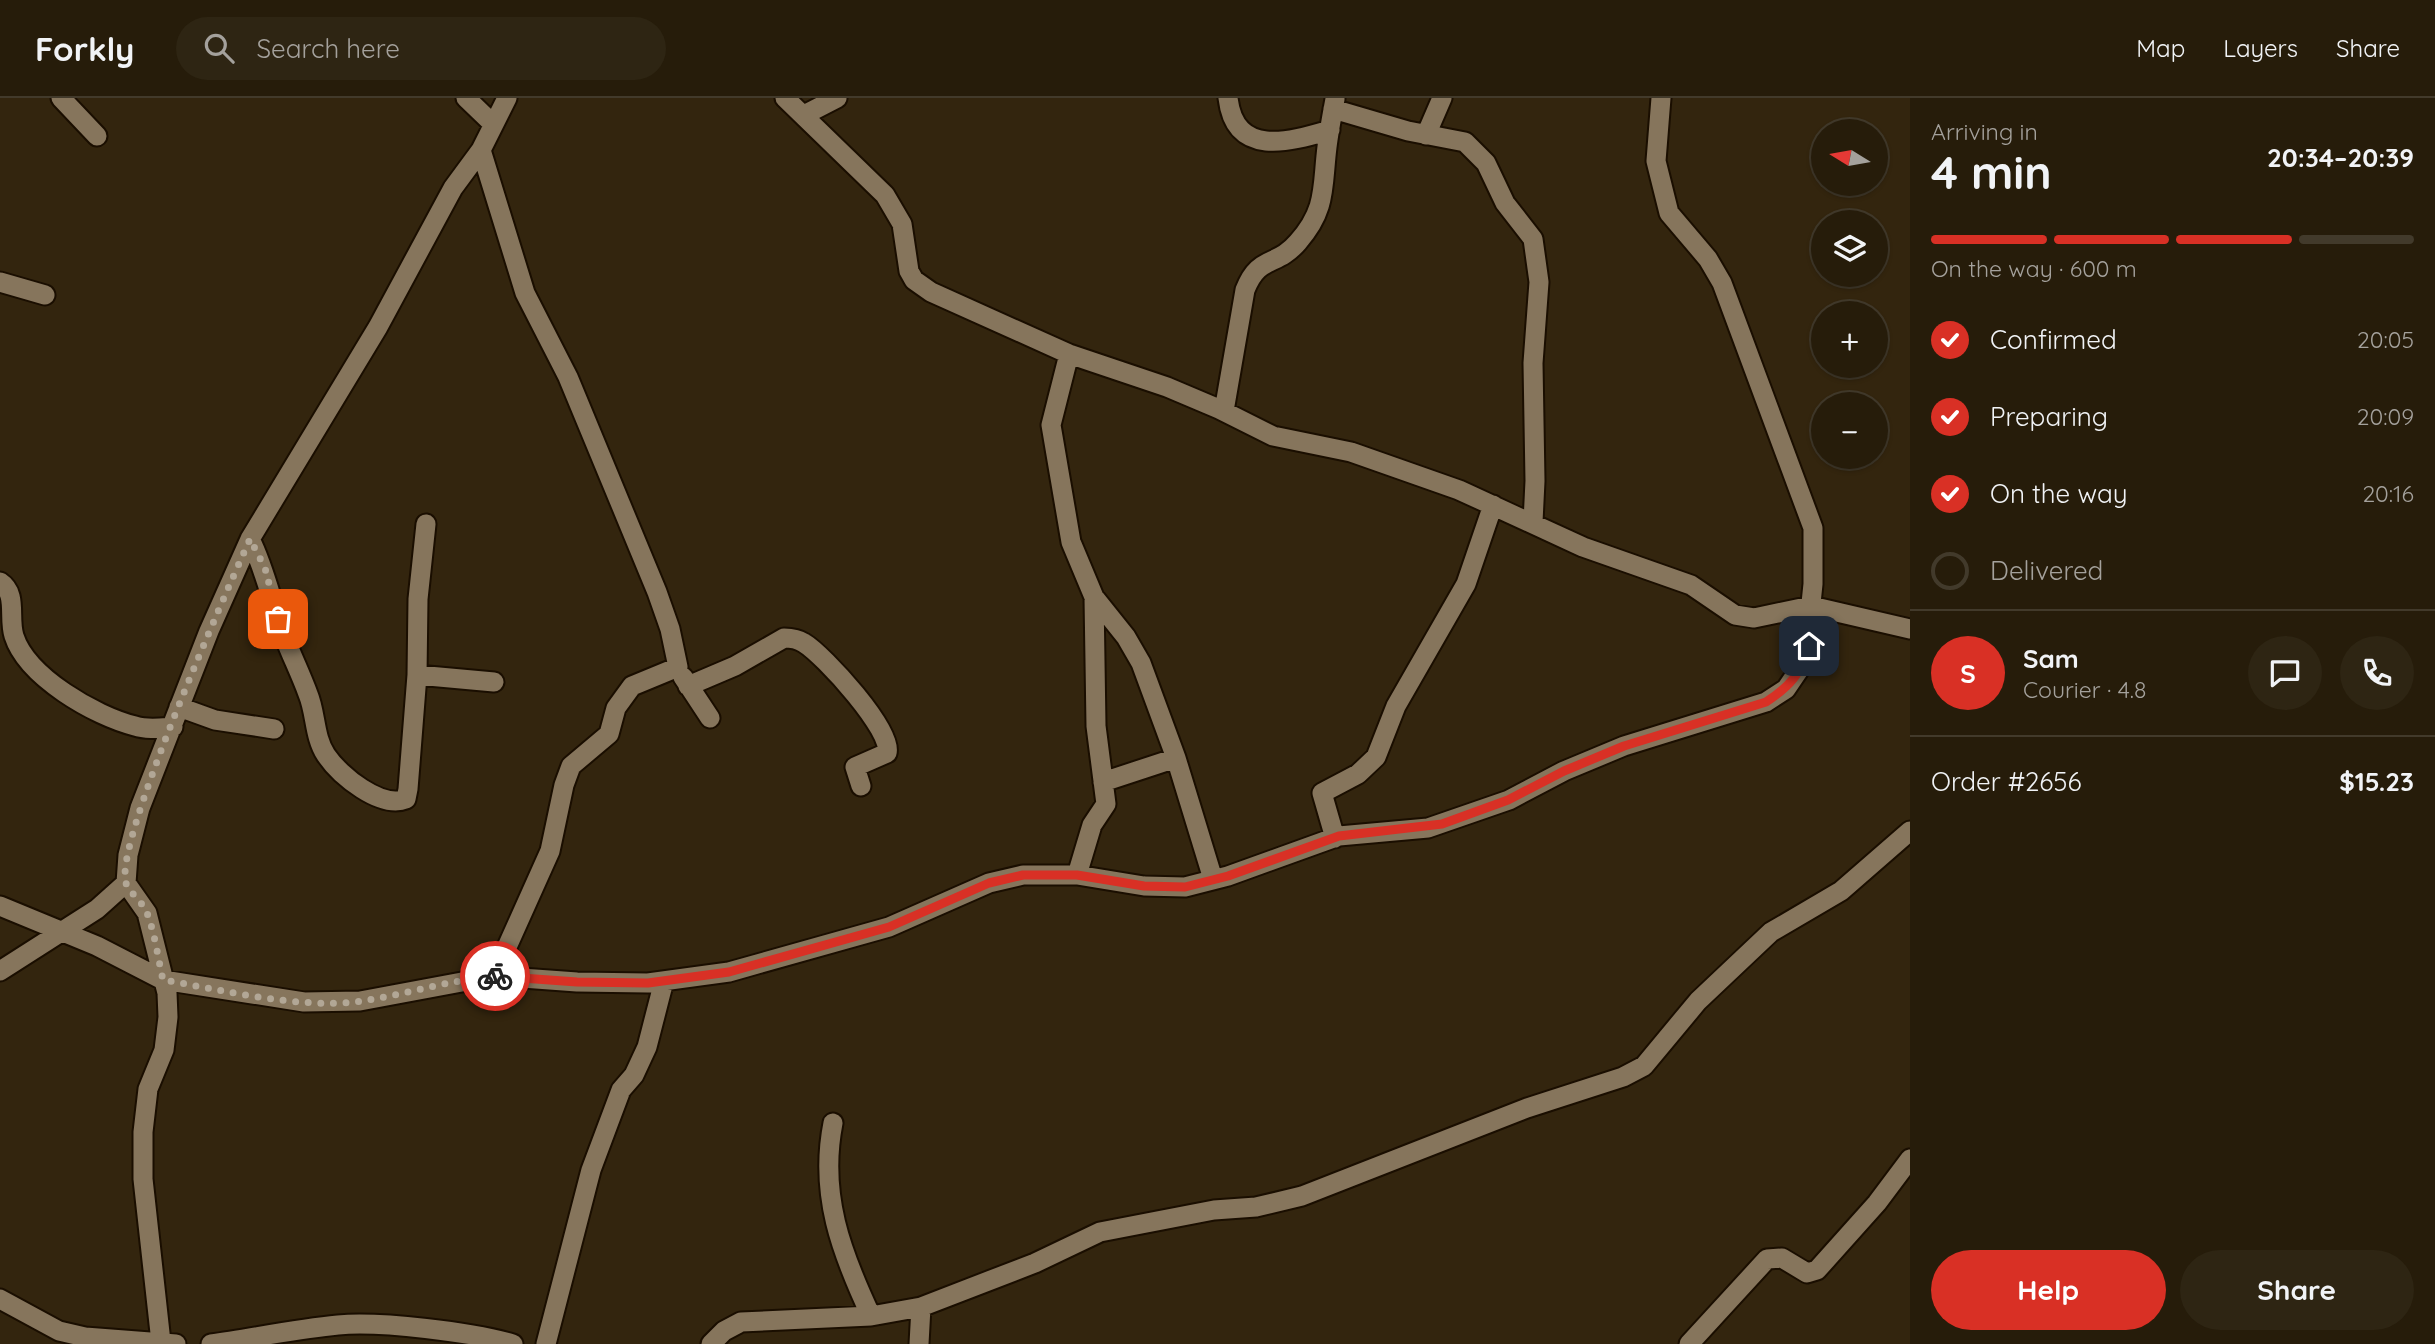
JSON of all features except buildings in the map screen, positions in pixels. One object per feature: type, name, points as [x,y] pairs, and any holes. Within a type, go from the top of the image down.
[{"type":"street","points":[[61,98],[97,136]]},
{"type":"street","points":[[466,98],[493,124]]},
{"type":"street","points":[[0,1299],[59,1331],[85,1337],[168,1343],[143,1179],[143,1132],[148,1089],[164,1050],[169,1017],[147,913],[126,883],[128,855],[139,808],[250,539],[378,327],[453,188],[481,150],[507,98]]},
{"type":"street","points":[[785,98],[892,205],[902,224],[906,263],[914,280],[931,292],[1069,354],[1167,387],[1224,411],[1273,436],[1351,452],[1391,464],[1493,505],[1583,547],[1691,585],[1744,617],[1811,606],[1910,629]]},
{"type":"street","points":[[804,115],[837,98]]},
{"type":"street","points":[[1228,98],[1234,122],[1252,137],[1265,141],[1290,142],[1330,130]]},
{"type":"street","points":[[1426,135],[1442,98]]},
{"type":"street","points":[[0,906],[61,930],[163,980],[304,1002],[360,1001],[494,976],[577,982],[664,981],[729,972],[889,927],[989,883],[1023,875],[1077,875],[1154,887],[1185,887],[1335,838],[1442,824],[1508,800],[1564,771],[1624,746],[1766,702],[1786,689],[1799,674],[1809,646],[1815,553],[1813,528],[1805,500],[1719,276],[1701,250],[1672,220],[1666,204],[1656,161],[1661,98]]},
{"type":"street","points":[[1224,411],[1248,283],[1256,267],[1278,260],[1289,252],[1318,214],[1326,181],[1334,104],[1426,135],[1465,142],[1478,153],[1505,203],[1533,239],[1539,282],[1533,363],[1535,481],[1532,522]]},
{"type":"street","points":[[481,150],[513,261],[536,317],[568,377],[657,592],[670,629],[678,667],[710,719]]},
{"type":"street","points":[[0,282],[45,295]]},
{"type":"street","points":[[1069,354],[1053,409],[1051,436],[1071,541],[1094,597],[1126,637],[1141,663],[1176,758],[1213,880]]},
{"type":"street","points":[[1335,838],[1322,793],[1358,774],[1376,758],[1396,706],[1466,584],[1493,505]]},
{"type":"street","points":[[250,539],[265,568],[278,619],[309,695],[319,740],[326,755],[355,782],[377,797],[396,802],[406,799],[408,789],[417,675],[418,599],[426,524]]},
{"type":"street","points":[[0,582],[11,594],[13,634],[23,658],[34,670],[87,705],[117,720],[149,728],[173,727]]},
{"type":"street","points":[[1077,875],[1092,825],[1105,807],[1096,726],[1094,597]]},
{"type":"street","points":[[688,686],[735,666],[783,638],[802,641],[829,665],[862,703],[887,740],[887,753],[855,767],[861,786]]},
{"type":"street","points":[[494,976],[550,851],[564,785],[571,766],[609,734],[616,708],[632,687],[678,667]]},
{"type":"street","points":[[417,675],[494,682]]},
{"type":"street","points":[[179,707],[215,720],[274,729]]},
{"type":"street","points":[[1103,782],[1176,758]]},
{"type":"street","points":[[711,1344],[724,1331],[741,1322],[872,1316],[921,1307],[1035,1263],[1100,1232],[1214,1210],[1256,1207],[1302,1196],[1527,1108],[1623,1077],[1644,1066],[1698,1001],[1771,932],[1841,891],[1910,831]]},
{"type":"street","points":[[0,971],[97,909],[126,883]]},
{"type":"street","points":[[546,1344],[592,1170],[621,1090],[634,1075],[647,1047],[664,981]]},
{"type":"street","points":[[833,1123],[827,1178],[839,1242],[872,1316]]},
{"type":"street","points":[[1689,1344],[1767,1259],[1782,1258],[1807,1273],[1817,1270],[1877,1203],[1910,1159]]},
{"type":"street","points":[[919,1344],[921,1307]]},
{"type":"street","points":[[211,1344],[339,1325],[362,1325],[431,1331],[513,1344]]},
{"type":"way so far","points":[[278,619],[265,568],[250,539],[209,631],[139,808],[128,855],[126,883],[136,893],[147,913],[163,980],[304,1002],[360,1001],[459,980],[495,976]]},
{"type":"route","points":[[495,976],[577,982],[648,983],[729,972],[889,927],[989,883],[1023,875],[1077,875],[1144,886],[1185,887],[1228,876],[1339,836],[1428,828],[1475,814],[1564,771],[1624,746],[1710,717],[1766,702],[1786,689],[1799,674],[1809,646]]}]
